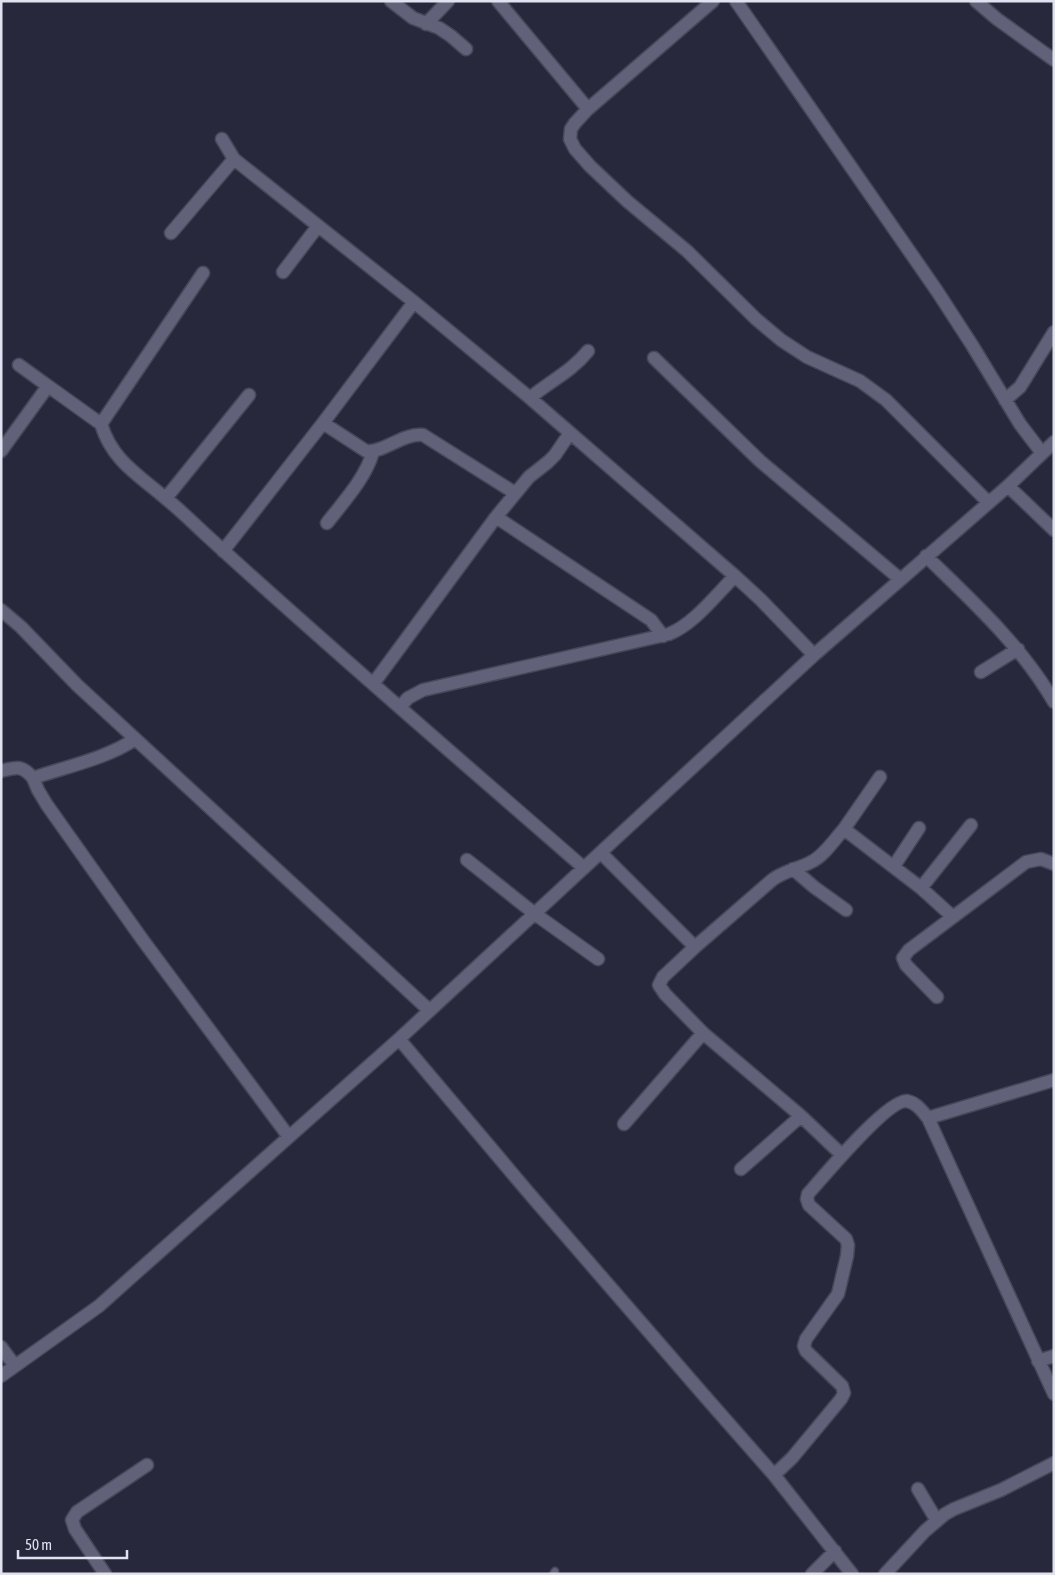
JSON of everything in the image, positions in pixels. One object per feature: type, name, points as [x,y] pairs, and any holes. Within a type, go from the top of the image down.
[{"type":"street","points":[[391,1],[413,18],[439,28],[466,49]]},
{"type":"street","points":[[426,24],[448,1]]},
{"type":"street","points":[[498,1],[588,110]]},
{"type":"street","points":[[714,1],[575,123],[571,129],[570,139],[575,149],[626,201],[687,251],[780,340],[807,357],[860,382],[886,400],[988,502]]},
{"type":"street","points":[[736,1],[937,291],[972,345],[1004,400],[1042,453]]},
{"type":"street","points":[[976,1],[1054,60]]},
{"type":"street","points":[[222,139],[234,159],[414,302],[530,398],[735,576],[814,655]]},
{"type":"street","points":[[171,233],[234,159]]},
{"type":"street","points":[[283,272],[318,226]]},
{"type":"street","points":[[101,424],[203,273]]},
{"type":"street","points":[[223,550],[414,302]]},
{"type":"street","points":[[1004,400],[1020,387],[1054,332]]},
{"type":"street","points":[[530,398],[568,371],[588,351]]},
{"type":"street","points":[[654,358],[760,461],[900,579]]},
{"type":"street","points":[[19,364],[101,424],[114,451],[125,466],[166,498],[584,868]]},
{"type":"street","points":[[1,452],[48,386]]},
{"type":"street","points":[[166,498],[249,395]]},
{"type":"street","points":[[323,422],[366,451],[373,452],[405,437],[415,434],[423,435],[516,494]]},
{"type":"street","points":[[374,684],[496,516],[529,477],[548,462],[570,434]]},
{"type":"street","points":[[1,1376],[98,1306],[289,1137],[399,1039],[814,655],[1008,486],[1054,442]]},
{"type":"street","points":[[327,523],[363,476],[373,452]]},
{"type":"street","points":[[1008,486],[1054,530]]},
{"type":"street","points":[[496,516],[650,620],[663,636]]},
{"type":"street","points":[[926,556],[991,620],[1018,650],[1054,702]]},
{"type":"street","points":[[400,707],[408,698],[423,690],[663,636],[679,630],[735,576]]},
{"type":"street","points":[[1,610],[77,686],[429,1010]]},
{"type":"street","points":[[981,672],[1018,650]]},
{"type":"street","points":[[33,778],[112,752],[125,746],[135,738]]},
{"type":"street","points":[[1,771],[21,768],[27,771],[33,778],[47,805],[142,938],[289,1137]]},
{"type":"street","points":[[842,1155],[801,1116],[703,1033],[664,994],[659,985],[663,977],[694,947],[772,880],[812,862],[820,856],[844,829],[880,777]]},
{"type":"street","points":[[921,888],[971,825]]},
{"type":"street","points":[[894,866],[919,828]]},
{"type":"street","points":[[844,829],[894,866],[952,917]]},
{"type":"street","points":[[601,853],[694,947]]},
{"type":"street","points":[[937,997],[906,965],[903,958],[908,950],[1026,862],[1041,859],[1054,864]]},
{"type":"street","points":[[467,860],[535,914],[598,959]]},
{"type":"street","points":[[793,869],[846,910]]},
{"type":"street","points":[[624,1124],[703,1033]]},
{"type":"street","points":[[399,1039],[702,1394],[774,1474],[852,1574]]},
{"type":"street","points":[[928,1118],[1054,1080]]},
{"type":"street","points":[[774,1474],[792,1458],[844,1393],[842,1386],[806,1351],[804,1346],[806,1339],[838,1294],[848,1245],[846,1239],[809,1205],[806,1199],[808,1194],[842,1155],[881,1116],[897,1103],[906,1101],[916,1104],[928,1118],[1054,1394]]},
{"type":"street","points":[[742,1169],[801,1116]]},
{"type":"street","points":[[1,1347],[16,1366]]},
{"type":"street","points":[[1038,1361],[1054,1356]]},
{"type":"street","points":[[886,1574],[936,1520],[954,1509],[1001,1490],[1054,1463]]},
{"type":"street","points":[[105,1574],[75,1529],[72,1520],[78,1512],[146,1465]]},
{"type":"street","points":[[918,1489],[936,1520]]},
{"type":"street","points":[[812,1574],[835,1551]]}]
